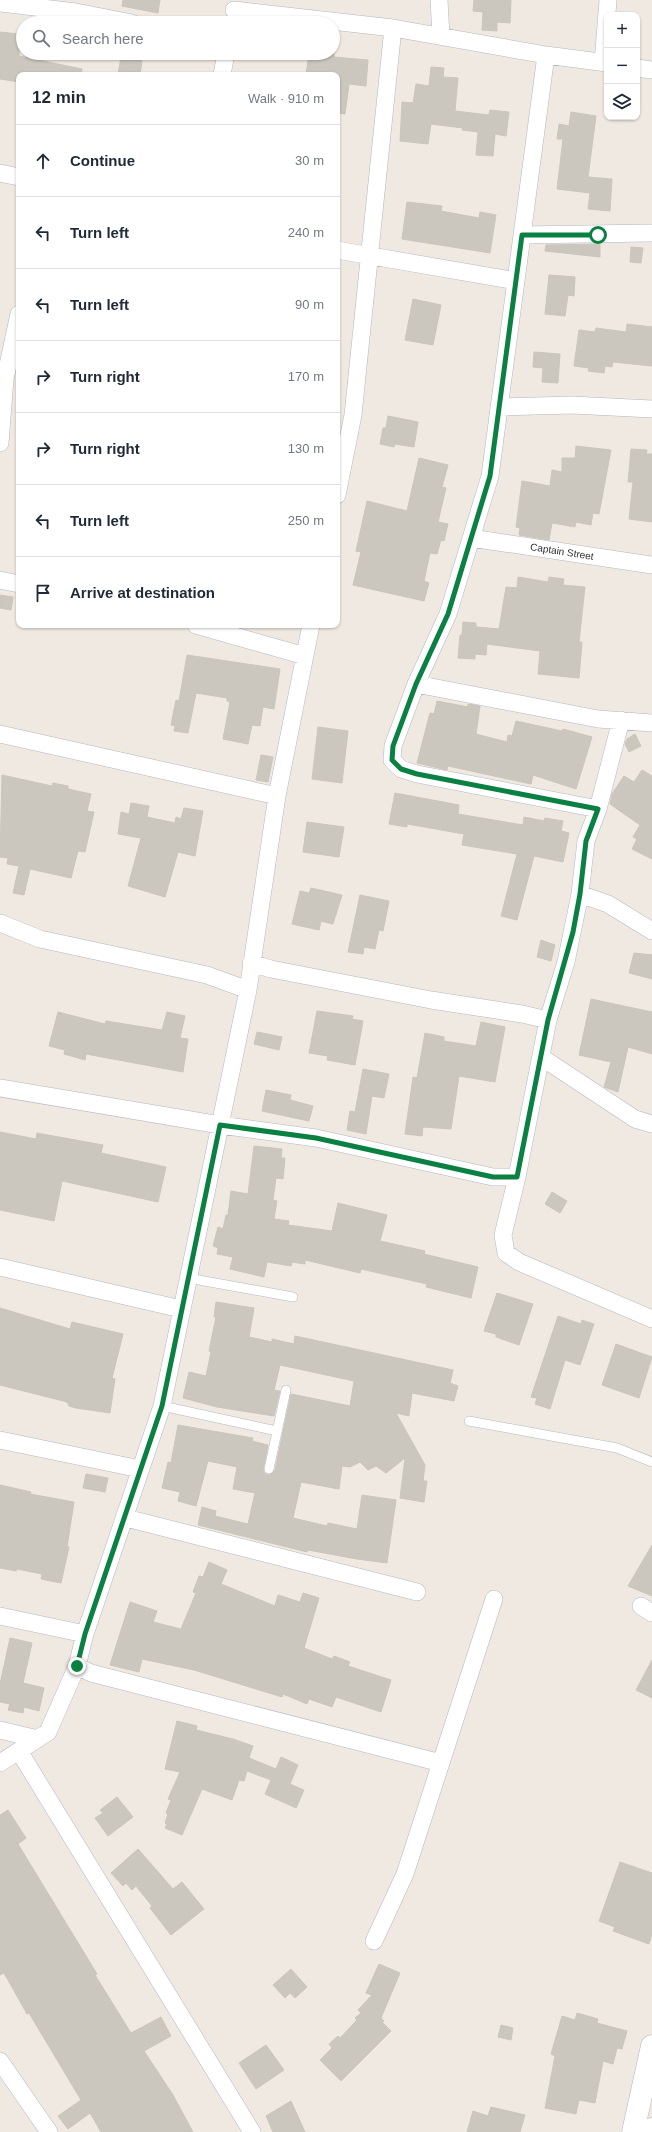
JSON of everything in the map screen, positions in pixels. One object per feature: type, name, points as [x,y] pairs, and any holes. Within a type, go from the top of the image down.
[{"type":"street","points":[[439,0],[441,36]]},
{"type":"street","points":[[606,48],[608,0]]},
{"type":"street","points":[[0,3],[77,6],[109,16]]},
{"type":"street","points":[[233,11],[280,16]]},
{"type":"street","points":[[340,22],[393,28],[546,55],[604,63]]},
{"type":"street","points":[[340,480],[353,415],[368,256],[393,28]]},
{"type":"street","points":[[546,55],[490,476],[448,614],[416,684],[393,746],[392,760],[401,769],[444,780],[598,809]]},
{"type":"street","points":[[223,72],[225,60]]},
{"type":"street","points":[[640,68],[652,70]]},
{"type":"street","points":[[0,173],[16,176]]},
{"type":"street","points":[[522,235],[652,233]]},
{"type":"street","points":[[340,251],[516,282]]},
{"type":"street","points":[[0,444],[5,379],[16,328]]},
{"type":"street","points":[[500,407],[572,405],[652,409]]},
{"type":"street","name":"Captain Street","points":[[471,538],[652,565]]},
{"type":"street","points":[[0,580],[16,583]]},
{"type":"street","points":[[207,628],[306,656]]},
{"type":"street","points":[[0,1763],[48,1732],[77,1666],[85,1634],[126,1518],[140,1469],[162,1406],[248,990],[250,963],[277,796],[311,628]]},
{"type":"street","points":[[416,684],[598,719],[652,723]]},
{"type":"street","points":[[621,720],[598,809],[586,841],[580,894],[566,962],[548,1020],[517,1177],[503,1235],[506,1252],[526,1265],[652,1319]]},
{"type":"street","points":[[0,734],[277,796]]},
{"type":"street","points":[[580,894],[608,904],[652,931]]},
{"type":"street","points":[[0,923],[40,939],[207,975],[248,990]]},
{"type":"street","points":[[250,963],[271,969],[432,1000],[494,1009],[548,1020]]},
{"type":"street","points":[[541,1057],[635,1119],[652,1124]]},
{"type":"street","points":[[0,1088],[220,1125],[316,1138],[493,1177],[517,1177]]},
{"type":"street","points":[[0,1268],[181,1309]]},
{"type":"street","points":[[0,1440],[140,1469]]},
{"type":"street","points":[[126,1518],[417,1592]]},
{"type":"street","points":[[374,1941],[405,1874],[494,1599]]},
{"type":"street","points":[[0,1616],[85,1634]]},
{"type":"street","points":[[77,1666],[91,1673],[441,1763]]},
{"type":"street","points":[[0,1730],[38,1739]]},
{"type":"street","points":[[19,1751],[252,2132]]},
{"type":"street","points":[[633,2132],[652,2046]]},
{"type":"street","points":[[0,2061],[49,2132]]},
{"type":"lane","points":[[188,1278],[293,1297]]},
{"type":"lane","points":[[269,1469],[286,1390]]},
{"type":"lane","points":[[162,1406],[277,1431]]},
{"type":"lane","points":[[469,1421],[617,1448],[652,1462]]},
{"type":"building","points":[[123,0],[160,0],[158,13],[122,6]]},
{"type":"building","points":[[474,0],[511,0],[510,23],[497,22],[497,31],[482,30],[483,12],[473,11]]},
{"type":"building","points":[[0,32],[16,34],[16,60],[38,60],[82,69],[82,72],[16,72],[16,82],[0,79]]},
{"type":"building","points":[[340,58],[368,60],[366,86],[349,84],[345,114],[340,113],[340,72],[306,72],[308,60],[340,60]]},
{"type":"building","points":[[120,60],[142,61],[140,72],[118,72]]},
{"type":"building","points":[[431,67],[444,68],[443,77],[458,78],[455,111],[489,115],[490,110],[509,112],[506,136],[495,134],[493,156],[476,155],[478,132],[462,130],[463,128],[431,124],[428,144],[400,141],[402,102],[413,103],[416,84],[429,86]]},
{"type":"building","points":[[571,112],[596,116],[588,177],[612,179],[610,211],[588,209],[590,193],[557,189],[563,139],[557,139],[559,124],[569,126]]},
{"type":"building","points":[[407,202],[442,206],[441,211],[479,218],[480,212],[496,215],[490,253],[402,239]]},
{"type":"building","points":[[600,244],[600,257],[545,251],[546,245]]},
{"type":"building","points":[[631,247],[643,248],[641,263],[630,262]]},
{"type":"building","points":[[549,275],[575,277],[574,296],[568,295],[565,316],[545,314]]},
{"type":"building","points":[[413,299],[441,305],[433,345],[405,340]]},
{"type":"building","points":[[627,324],[652,327],[652,366],[613,362],[612,367],[605,366],[604,373],[588,371],[589,368],[574,366],[579,330],[595,332],[596,328],[626,332]]},
{"type":"building","points":[[534,352],[560,354],[558,383],[542,382],[543,368],[533,367]]},
{"type":"building","points":[[388,416],[418,422],[414,447],[395,444],[394,447],[380,444],[383,428],[386,428]]},
{"type":"building","points":[[576,446],[611,450],[599,514],[593,513],[591,525],[576,522],[575,527],[552,523],[549,540],[519,535],[520,528],[516,527],[522,481],[550,486],[552,470],[562,472],[562,458],[575,458]]},
{"type":"building","points":[[631,449],[647,450],[646,454],[652,454],[652,522],[629,519],[633,482],[628,482]]},
{"type":"building","points":[[419,458],[448,465],[442,487],[446,488],[438,522],[448,524],[444,541],[441,540],[437,554],[430,553],[424,581],[429,583],[424,601],[353,585],[361,552],[356,551],[367,501],[407,511]]},
{"type":"building","points":[[518,577],[548,582],[549,577],[564,579],[563,585],[585,587],[579,642],[582,642],[579,678],[538,674],[540,651],[487,644],[486,655],[475,654],[475,659],[458,658],[463,622],[476,623],[476,627],[499,629],[506,587],[517,588]]},
{"type":"building","points":[[0,595],[13,597],[11,610],[0,608]]},
{"type":"building","points":[[187,655],[280,669],[274,709],[263,707],[260,726],[252,725],[248,744],[223,739],[230,702],[227,701],[227,698],[196,693],[188,733],[174,731],[175,726],[171,725],[176,700],[179,701]]},
{"type":"building","points":[[437,701],[468,707],[468,704],[480,706],[476,734],[507,742],[508,735],[512,736],[516,721],[562,731],[563,729],[592,737],[576,789],[533,775],[531,784],[448,766],[447,770],[417,763],[430,713],[434,714]]},
{"type":"building","points":[[318,727],[348,731],[342,783],[312,779]]},
{"type":"building","points":[[635,734],[641,746],[629,752],[625,744],[627,739]]},
{"type":"building","points":[[261,755],[273,757],[268,782],[256,780]]},
{"type":"building","points":[[642,770],[652,776],[652,859],[632,849],[637,839],[633,837],[640,825],[610,804],[612,794],[624,776],[634,782]]},
{"type":"building","points":[[2,775],[52,786],[53,783],[68,786],[68,789],[91,794],[87,811],[94,812],[85,852],[78,851],[71,878],[30,869],[24,895],[13,893],[19,866],[7,864],[8,858],[0,857]]},
{"type":"building","points":[[395,793],[459,805],[458,814],[523,825],[524,817],[544,821],[545,818],[563,821],[561,831],[569,833],[563,862],[534,856],[517,920],[501,916],[517,854],[462,845],[464,834],[407,824],[407,827],[389,824]]},
{"type":"building","points":[[131,803],[149,806],[147,817],[175,823],[176,817],[181,819],[184,808],[203,811],[195,856],[178,852],[165,897],[128,886],[141,838],[118,834],[121,812],[129,814]]},
{"type":"building","points":[[307,822],[344,827],[339,857],[303,852]]},
{"type":"building","points":[[311,888],[342,895],[333,924],[321,921],[319,930],[292,924],[300,891],[309,893]]},
{"type":"building","points":[[360,895],[389,901],[383,931],[379,930],[375,949],[364,947],[363,954],[348,952]]},
{"type":"building","points":[[541,940],[555,945],[551,961],[537,957]]},
{"type":"building","points":[[634,953],[652,955],[652,979],[629,973]]},
{"type":"building","points":[[591,999],[652,1012],[652,1054],[628,1047],[618,1092],[604,1087],[611,1062],[579,1055]]},
{"type":"building","points":[[317,1011],[353,1016],[352,1019],[363,1021],[355,1065],[327,1060],[328,1056],[309,1053]]},
{"type":"building","points":[[58,1012],[105,1024],[106,1021],[162,1030],[167,1012],[185,1016],[180,1038],[188,1039],[183,1072],[86,1054],[85,1060],[64,1054],[65,1050],[49,1046]]},
{"type":"building","points":[[481,1022],[505,1027],[495,1082],[459,1076],[451,1129],[423,1127],[422,1136],[405,1134],[413,1077],[417,1078],[425,1033],[444,1037],[444,1041],[476,1046]]},
{"type":"building","points":[[257,1032],[282,1037],[279,1050],[254,1044]]},
{"type":"building","points":[[363,1069],[389,1074],[384,1098],[372,1096],[366,1134],[347,1130],[350,1111],[355,1112]]},
{"type":"building","points":[[266,1090],[291,1095],[290,1100],[313,1106],[309,1121],[262,1111]]},
{"type":"building","points":[[0,1132],[36,1139],[37,1133],[103,1145],[101,1153],[166,1167],[158,1202],[62,1181],[54,1221],[0,1210]]},
{"type":"building","points":[[254,1146],[282,1149],[281,1158],[285,1158],[283,1179],[276,1178],[273,1200],[277,1201],[274,1219],[289,1221],[288,1225],[332,1231],[338,1203],[387,1215],[380,1241],[425,1251],[424,1254],[478,1267],[471,1298],[426,1287],[427,1284],[361,1269],[360,1273],[305,1260],[305,1264],[292,1262],[291,1266],[267,1262],[264,1277],[230,1269],[233,1257],[217,1254],[218,1248],[213,1246],[218,1227],[223,1229],[226,1215],[228,1215],[231,1191],[248,1194]]},
{"type":"building","points":[[552,1192],[567,1201],[560,1213],[545,1204]]},
{"type":"building","points":[[497,1293],[533,1304],[519,1345],[496,1337],[496,1334],[484,1331]]},
{"type":"building","points":[[216,1302],[254,1308],[249,1337],[272,1342],[272,1339],[294,1344],[295,1336],[453,1370],[450,1383],[458,1386],[454,1401],[412,1393],[409,1416],[396,1413],[425,1465],[423,1481],[427,1481],[424,1502],[400,1498],[405,1458],[386,1473],[376,1466],[368,1470],[360,1462],[350,1467],[342,1466],[339,1489],[301,1482],[293,1518],[327,1526],[328,1523],[357,1529],[362,1495],[396,1500],[387,1563],[308,1550],[307,1552],[198,1525],[202,1507],[216,1511],[215,1516],[248,1524],[255,1493],[233,1489],[237,1467],[208,1461],[196,1506],[178,1501],[180,1492],[162,1488],[168,1462],[171,1463],[178,1425],[253,1438],[252,1441],[268,1445],[263,1470],[265,1474],[270,1475],[275,1470],[291,1394],[350,1406],[354,1381],[280,1365],[274,1390],[280,1391],[274,1416],[217,1407],[183,1398],[189,1372],[206,1376],[211,1352],[209,1351],[216,1317],[214,1317]]},
{"type":"building","points":[[0,1308],[70,1329],[72,1322],[123,1334],[112,1378],[115,1379],[110,1413],[76,1408],[69,1406],[67,1402],[0,1385]]},
{"type":"building","points":[[558,1316],[581,1324],[582,1320],[594,1324],[580,1365],[565,1360],[550,1409],[535,1404],[537,1398],[531,1397]]},
{"type":"building","points":[[616,1344],[652,1357],[639,1398],[602,1385]]},
{"type":"building","points":[[86,1474],[108,1478],[105,1492],[83,1488]]},
{"type":"building","points":[[0,1485],[31,1492],[30,1494],[74,1502],[67,1547],[69,1547],[61,1583],[41,1579],[42,1574],[17,1569],[16,1571],[0,1568]]},
{"type":"building","points":[[652,1545],[652,1596],[628,1586]]},
{"type":"building","points":[[209,1562],[227,1570],[221,1584],[275,1606],[278,1595],[300,1602],[303,1593],[319,1598],[304,1648],[332,1659],[334,1656],[350,1662],[348,1666],[391,1680],[381,1712],[336,1697],[332,1707],[309,1699],[307,1704],[283,1694],[282,1697],[194,1670],[142,1659],[139,1672],[110,1665],[130,1602],[157,1611],[153,1622],[181,1629],[196,1593],[193,1592],[199,1576],[203,1577]]},
{"type":"building","points":[[10,1638],[32,1643],[23,1683],[44,1688],[39,1711],[24,1707],[23,1713],[8,1710],[10,1704],[0,1702],[0,1684]]},
{"type":"building","points":[[652,1660],[652,1698],[636,1690]]},
{"type":"building","points":[[177,1721],[197,1726],[196,1730],[233,1739],[253,1746],[249,1758],[276,1769],[281,1757],[298,1765],[290,1784],[304,1790],[296,1808],[265,1794],[271,1780],[247,1771],[244,1781],[239,1780],[232,1800],[202,1789],[182,1835],[165,1828],[168,1814],[166,1813],[171,1800],[168,1799],[180,1772],[165,1769]]},
{"type":"building","points":[[117,1797],[133,1817],[108,1836],[95,1818],[103,1813],[100,1810]]},
{"type":"building","points":[[8,1810],[26,1838],[18,1844],[131,2033],[161,2017],[171,2036],[144,2051],[173,2095],[193,2132],[101,2132],[90,2113],[68,2129],[58,2116],[81,2100],[29,2013],[27,2014],[4,1973],[0,1975],[0,1815]]},
{"type":"building","points":[[138,1849],[173,1889],[182,1882],[204,1909],[171,1935],[150,1908],[152,1906],[136,1886],[132,1890],[126,1883],[123,1886],[111,1873]]},
{"type":"building","points":[[620,1862],[652,1873],[652,1934],[649,1944],[613,1931],[615,1927],[599,1921]]},
{"type":"building","points":[[379,1964],[400,1973],[381,2018],[384,2021],[382,2022],[391,2031],[341,2081],[320,2060],[332,2048],[329,2044],[338,2036],[340,2038],[357,2020],[355,2018],[361,2013],[358,2010],[372,1995],[366,1993]]},
{"type":"building","points":[[291,1969],[307,1987],[295,1998],[290,1993],[285,1998],[273,1985]]},
{"type":"building","points":[[577,2013],[598,2019],[597,2023],[627,2031],[622,2049],[617,2048],[613,2064],[603,2061],[595,2103],[579,2100],[576,2114],[545,2108],[555,2056],[551,2054],[562,2016],[575,2020]]},
{"type":"building","points":[[501,2025],[513,2028],[511,2040],[498,2037]]},
{"type":"building","points":[[266,2045],[284,2070],[256,2089],[239,2063]]},
{"type":"building","points":[[291,2101],[305,2132],[273,2132],[266,2116]]},
{"type":"building","points":[[491,2107],[525,2115],[520,2132],[467,2132],[473,2111],[488,2116]]},
{"type":"route","points":[[77,1666],[85,1634],[126,1518],[140,1469],[162,1406],[220,1125],[316,1138],[493,1177],[517,1177],[548,1020],[566,962],[573,932],[584,868],[586,841],[598,809],[570,802],[485,788],[417,774],[401,769],[392,760],[393,746],[416,684],[448,614],[490,476],[522,235],[598,235]]}]
